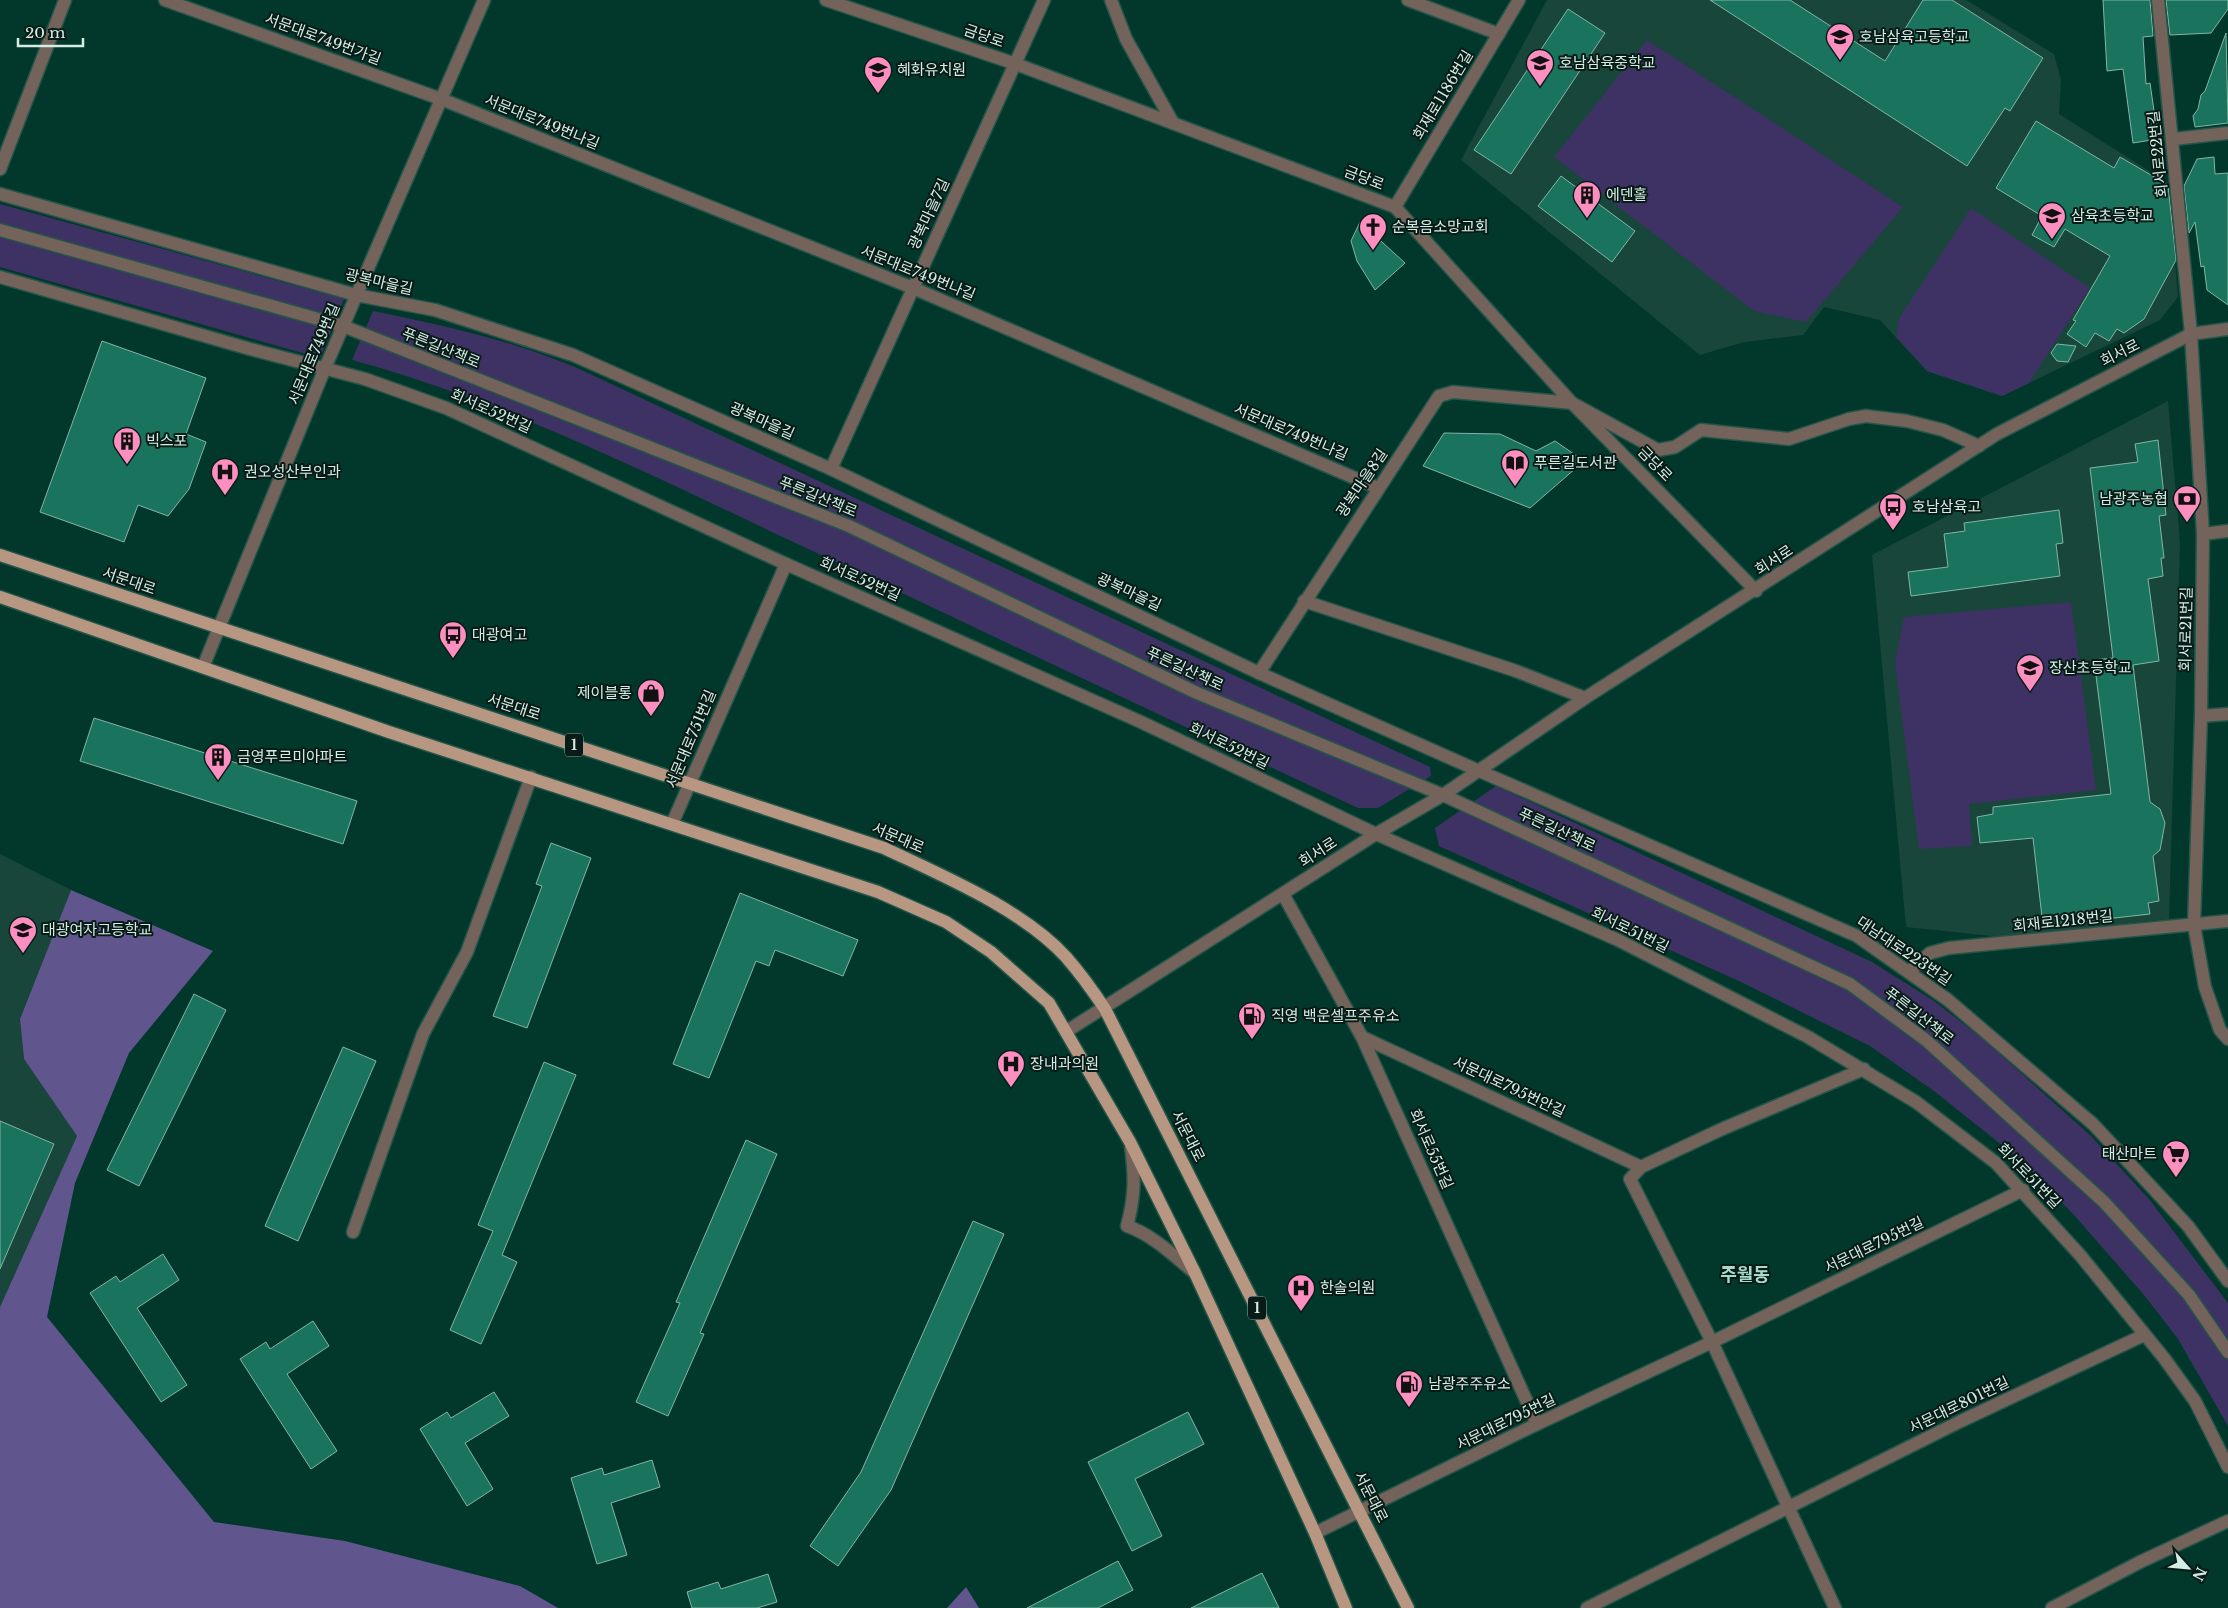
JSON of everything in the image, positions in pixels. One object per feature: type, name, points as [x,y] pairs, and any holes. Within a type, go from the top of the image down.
[{"type":"main road","name":"서문대로","points":[[0,555],[884,848],[964,886],[1042,935],[1066,956],[1105,1008],[1408,1608]]},
{"type":"main road","points":[[0,598],[389,732],[878,892],[946,922],[991,952],[1049,1003],[1130,1142],[1195,1273],[1315,1533],[1346,1608]]},
{"type":"street","points":[[0,169],[65,0]]},
{"type":"street","name":"서문대로749번가길","points":[[165,0],[441,99]]},
{"type":"street","name":"서문대로749번길","points":[[203,667],[325,368],[484,0]]},
{"type":"street","name":"금당로","points":[[826,0],[1016,64],[1395,206],[1572,403],[1756,591]]},
{"type":"street","name":"광복마을7길","points":[[830,469],[1044,0]]},
{"type":"street","points":[[1111,0],[1126,40],[1173,123]]},
{"type":"street","points":[[1408,0],[1499,34]]},
{"type":"street","name":"회재로1186번길","points":[[1395,206],[1519,0]]},
{"type":"street","name":"회서로22번길","points":[[2158,0],[2174,139],[2191,334]]},
{"type":"street","name":"서문대로749번나길","points":[[441,99],[913,288],[1378,488]]},
{"type":"street","points":[[2174,139],[2228,133]]},
{"type":"street","name":"광복마을길","points":[[0,194],[356,295],[435,310],[565,352],[830,469],[1259,673],[1477,770]]},
{"type":"street","name":"푸른길산책로","points":[[0,230],[343,326],[849,526],[1197,693],[1443,795],[1850,984],[1901,1020],[1976,1083],[2104,1202],[2189,1295],[2228,1352]]},
{"type":"street","name":"회서로52번길","points":[[0,277],[250,350],[325,368],[402,391],[446,408],[786,564],[1141,722],[1376,834]]},
{"type":"street","name":"회서로","points":[[1067,1031],[1376,834],[1443,795],[1585,698],[1756,591],[1997,434],[2191,334],[2228,329]]},
{"type":"street","name":"회서로21번길","points":[[2191,334],[2203,534],[2201,716],[2194,925],[2205,987],[2220,1030],[2228,1039]]},
{"type":"street","name":"광복마을8길","points":[[1259,673],[1304,600],[1439,396],[1453,392],[1572,403]]},
{"type":"street","points":[[1572,403],[1658,450],[1675,447],[1701,430],[1788,439],[1849,419],[1866,416],[1907,421],[1943,430],[1979,446]]},
{"type":"street","points":[[2203,534],[2228,531]]},
{"type":"street","name":"서문대로751번길","points":[[672,824],[739,667],[786,564]]},
{"type":"street","points":[[1304,600],[1516,671],[1585,698]]},
{"type":"street","points":[[2201,716],[2228,714]]},
{"type":"street","name":"대남대로223번길","points":[[1477,770],[1857,936],[1910,971],[1948,1000],[2093,1124],[2188,1226],[2227,1276]]},
{"type":"street","points":[[353,1232],[423,1034],[467,952],[531,777]]},
{"type":"street","name":"회서로51번길","points":[[1376,834],[1618,940],[1808,1037],[1864,1069],[1944,1121],[1996,1163],[2023,1190],[2080,1255],[2196,1401],[2228,1467]]},
{"type":"street","name":"회서로55번길","points":[[1283,894],[1362,1037],[1537,1424]]},
{"type":"street","name":"회재로1218번길","points":[[1910,971],[1930,953],[1950,948],[2228,921]]},
{"type":"street","name":"서문대로795번안길","points":[[1362,1037],[1641,1167]]},
{"type":"street","points":[[1836,1608],[1712,1342],[1630,1179],[1641,1167],[1722,1129],[1864,1069]]},
{"type":"street","points":[[1130,1142],[1136,1180],[1134,1201],[1127,1226],[1139,1230],[1195,1273]]},
{"type":"street","name":"서문대로795번길","points":[[1315,1533],[2023,1190]]},
{"type":"street","name":"서문대로801번길","points":[[1587,1608],[1959,1422],[2144,1335]]},
{"type":"street","points":[[2052,1608],[2140,1562],[2228,1521]]},
{"type":"shaded area","points":[[1547,0],[1966,0],[2054,54],[2061,80],[2059,114],[2168,183],[2178,297],[2160,320],[2002,396],[1927,371],[1880,320],[1824,307],[1803,335],[1744,342],[1700,355],[1461,160]]},
{"type":"shaded area","points":[[1647,40],[1903,207],[1806,322],[1754,311],[1554,157]]},
{"type":"shaded area","points":[[0,204],[344,299],[320,358],[0,267]]},
{"type":"shaded area","points":[[1971,208],[2090,288],[2029,383],[2002,396],[1927,371],[1896,337],[1900,317]]},
{"type":"shaded area","points":[[373,311],[501,341],[575,367],[1430,767],[1431,776],[1378,808],[1358,808],[581,443],[467,397],[410,377],[352,360]]},
{"type":"shaded area","name":"장산초등학교","points":[[2168,401],[2180,543],[2169,919],[2002,937],[1906,927],[1872,555]]},
{"type":"shaded area","points":[[2071,602],[2096,790],[1969,804],[1972,846],[1919,849],[1895,663],[1904,617]]},
{"type":"shaded area","points":[[1496,786],[1872,962],[1934,1001],[1983,1039],[2091,1136],[2149,1199],[2228,1303],[2228,1426],[2178,1339],[2144,1295],[2074,1215],[2023,1162],[1934,1091],[1870,1046],[1741,982],[1439,846],[1435,828]]},
{"type":"shaded area","points":[[0,854],[71,890],[20,1019],[24,1059],[77,1136],[0,1307]]},
{"type":"shaded area","points":[[71,890],[213,951],[129,1053],[75,1183],[47,1317],[214,1522],[345,1541],[520,1586],[558,1608],[0,1608],[0,1307],[77,1136],[24,1059],[20,1019]]},
{"type":"shaded area","points":[[966,1587],[979,1608],[947,1608]]},
{"type":"building","points":[[1710,0],[1790,0],[1885,61],[1923,0],[1952,0],[2043,58],[2010,111],[2005,108],[1967,166]]},
{"type":"building","points":[[2103,0],[2150,0],[2153,36],[2143,37],[2146,84],[2150,83],[2158,139],[2133,143],[2123,69],[2107,71]]},
{"type":"building","points":[[2166,0],[2228,0],[2228,9],[2211,33],[2170,35]]},
{"type":"building","points":[[1568,9],[1605,33],[1511,174],[1474,150]]},
{"type":"building","points":[[2226,33],[2228,123],[2195,127],[2193,116],[2198,109],[2201,95],[2205,91]]},
{"type":"building","points":[[2036,121],[2114,168],[2120,157],[2168,185],[2176,260],[2144,319],[2124,333],[2117,329],[2109,341],[2095,333],[2086,347],[2067,334],[2076,321],[2073,320],[2110,256],[2065,229],[2054,247],[2032,235],[2042,216],[1996,188]]},
{"type":"building","points":[[2214,157],[2215,174],[2228,173],[2228,305],[2207,290],[2204,266],[2201,267],[2195,222],[2189,233],[2184,186],[2197,159]]},
{"type":"building","name":"에덴홀","points":[[1561,176],[1635,231],[1612,262],[1538,206]]},
{"type":"building","name":"순복음소망교회","points":[[1360,222],[1405,263],[1375,290],[1357,261],[1351,241]]},
{"type":"building","name":"빅스포","points":[[102,341],[206,378],[186,434],[206,442],[189,489],[168,516],[138,505],[124,542],[40,512]]},
{"type":"building","points":[[2057,344],[2076,346],[2068,362],[2057,361],[2051,353]]},
{"type":"building","name":"푸른길도서관","points":[[1444,433],[1500,434],[1536,451],[1555,441],[1584,461],[1530,508],[1423,466]]},
{"type":"building","points":[[2158,440],[2166,515],[2159,516],[2164,558],[2161,558],[2163,576],[2148,579],[2159,661],[2133,665],[2150,802],[2160,809],[2165,823],[2160,850],[2153,856],[2159,901],[2148,903],[2150,914],[2043,926],[2033,838],[1980,843],[1977,817],[1993,814],[1993,807],[2111,794],[2094,660],[2113,658],[2090,468],[2138,462],[2135,444]]},
{"type":"building","points":[[2059,510],[2063,543],[2056,544],[2060,576],[1911,596],[1908,572],[1948,567],[1944,534],[1965,531],[1964,523]]},
{"type":"building","name":"금영푸르미아파트","points":[[94,718],[357,801],[343,844],[80,761]]},
{"type":"building","points":[[551,843],[591,858],[527,1028],[493,1016],[542,886],[536,884]]},
{"type":"building","points":[[740,893],[858,940],[843,976],[775,950],[769,966],[756,961],[709,1078],[673,1064]]},
{"type":"building","points":[[194,994],[226,1010],[139,1186],[107,1170]]},
{"type":"building","points":[[343,1047],[376,1061],[298,1241],[265,1226]]},
{"type":"building","points":[[544,1062],[576,1075],[502,1255],[517,1262],[481,1344],[450,1330],[493,1231],[478,1225]]},
{"type":"building","points":[[0,1121],[54,1144],[0,1269]]},
{"type":"building","points":[[746,1140],[777,1154],[700,1333],[704,1334],[668,1416],[636,1402],[680,1303],[676,1302]]},
{"type":"building","points":[[973,1221],[1004,1234],[891,1490],[838,1566],[810,1546],[861,1472]]},
{"type":"building","points":[[163,1254],[179,1280],[137,1308],[187,1385],[161,1402],[90,1293],[116,1276],[120,1282]]},
{"type":"building","points":[[313,1321],[329,1346],[287,1374],[337,1451],[311,1469],[240,1359],[266,1342],[270,1349]]},
{"type":"building","points":[[494,1392],[509,1416],[465,1443],[493,1489],[467,1506],[420,1429],[447,1412],[451,1418]]},
{"type":"building","points":[[1188,1412],[1204,1444],[1135,1479],[1162,1536],[1132,1551],[1088,1462]]},
{"type":"building","points":[[652,1460],[660,1487],[611,1503],[627,1555],[597,1564],[571,1478],[602,1468],[604,1475]]},
{"type":"building","points":[[1118,1561],[1133,1590],[1098,1608],[1027,1608]]},
{"type":"building","points":[[1262,1573],[1279,1608],[1191,1608]]},
{"type":"building","points":[[768,1574],[777,1602],[757,1608],[692,1608],[687,1592],[718,1582],[721,1589]]},
{"type":"place","name":"호남삼육고등학교","points":[[1840,61]]},
{"type":"place","name":"호남삼육중학교","points":[[1540,87]]},
{"type":"place","name":"혜화유치원","points":[[878,94]]},
{"type":"place","name":"에덴홀","points":[[1587,219]]},
{"type":"place","name":"삼육초등학교","points":[[2052,240]]},
{"type":"place","name":"순복음소망교회","points":[[1373,251]]},
{"type":"place","name":"빅스포","points":[[127,465]]},
{"type":"place","name":"푸른길도서관","points":[[1515,487]]},
{"type":"place","name":"권오성산부인과","points":[[225,496]]},
{"type":"place","name":"남광주농협","points":[[2187,523]]},
{"type":"place","name":"호남삼육고","points":[[1893,531]]},
{"type":"place","name":"대광여고","points":[[453,659]]},
{"type":"place","name":"장산초등학교","points":[[2030,692]]},
{"type":"place","name":"제이블롱","points":[[651,717]]},
{"type":"place","name":"금영푸르미아파트","points":[[218,781]]},
{"type":"place","name":"대광여자고등학교","points":[[23,954]]},
{"type":"place","name":"직영 백운셀프주유소","points":[[1252,1040]]},
{"type":"place","name":"장내과의원","points":[[1011,1088]]},
{"type":"place","name":"태산마트","points":[[2176,1178]]},
{"type":"place","name":"한솔의원","points":[[1301,1312]]},
{"type":"place","name":"남광주주유소","points":[[1409,1408]]},
{"type":"district","name":"주월동","points":[[1745,1275]]}]
